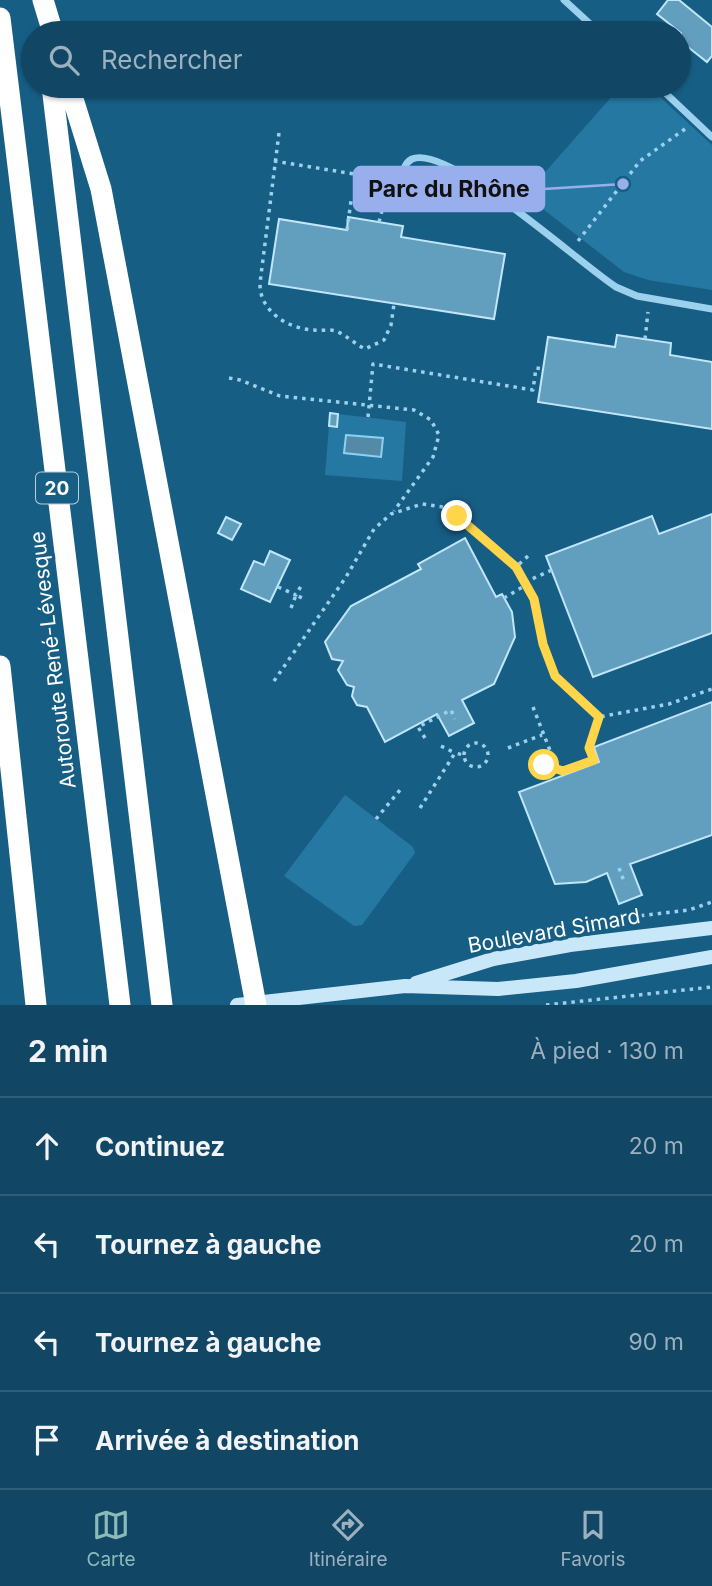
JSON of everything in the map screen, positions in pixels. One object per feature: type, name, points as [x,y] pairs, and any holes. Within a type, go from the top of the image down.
[{"type":"highway","points":[[43,0],[45,21]]},
{"type":"highway","points":[[43,0],[49,21]]},
{"type":"highway","name":"Autoroute René-Lévesque","points":[[0,18],[120,1005]]},
{"type":"highway","name":"20","points":[[53,98],[162,1005]]},
{"type":"highway","points":[[73,98],[101,189],[250,1004]]},
{"type":"highway","points":[[0,666],[36,1005]]},
{"type":"main road","name":"Boulevard Simard","points":[[405,986],[493,959],[570,945],[712,928]]},
{"type":"main road","name":"Boulevard Simard","points":[[250,1004],[405,986],[498,989],[609,977],[712,957]]},
{"type":"street","points":[[564,0],[587,21]]},
{"type":"street","points":[[670,98],[712,137]]},
{"type":"street","points":[[473,183],[428,203],[410,200],[401,188],[406,165],[419,158],[448,163],[473,183],[496,194],[605,280],[626,292],[712,309]]},
{"type":"path","points":[[580,238],[640,161],[691,125]]},
{"type":"path","points":[[279,134],[274,161],[269,231],[260,283],[261,298],[266,306],[296,327],[338,332],[365,349],[384,340],[391,325],[394,304]]},
{"type":"path","points":[[274,161],[386,179]]},
{"type":"path","points":[[347,230],[351,201],[382,205],[379,222]]},
{"type":"path","points":[[645,339],[648,312]]},
{"type":"path","points":[[368,417],[373,364],[533,390],[536,368],[543,369]]},
{"type":"path","points":[[229,379],[254,384],[280,396],[414,410],[431,420],[439,435],[433,457],[391,514],[374,529],[338,588],[274,681]]},
{"type":"path","points":[[391,514],[422,505],[443,507],[516,567],[534,599],[543,644],[555,676],[599,717]]},
{"type":"path","points":[[516,567],[528,556]]},
{"type":"path","points":[[503,598],[552,570]]},
{"type":"path","points":[[291,608],[301,586]]},
{"type":"path","points":[[278,587],[306,600]]},
{"type":"path","points":[[599,717],[669,704],[712,689]]},
{"type":"path","points":[[533,707],[551,753],[541,757],[544,765],[563,771],[595,762],[589,748],[599,717]]},
{"type":"path","points":[[425,738],[418,727],[452,710],[455,719]]},
{"type":"path","points":[[508,748],[543,734]]},
{"type":"path","points":[[441,746],[464,755],[470,765],[476,767],[486,761],[488,750],[482,745],[470,745],[464,755]]},
{"type":"path","points":[[420,808],[455,753]]},
{"type":"path","points":[[376,819],[400,790]]},
{"type":"path","points":[[619,868],[625,884]]},
{"type":"path","name":"Boulevard Simard","points":[[596,928],[605,920],[689,910],[712,902]]},
{"type":"path","points":[[546,1005],[712,987]]},
{"type":"shaded area","points":[[610,98],[661,98],[712,145],[712,290],[648,280],[624,272],[525,195]]},
{"type":"shaded area","points":[[330,413],[406,422],[402,481],[325,475]]},
{"type":"shaded area","points":[[346,435],[383,438],[381,457],[344,453]]},
{"type":"shaded area","points":[[345,795],[413,847],[415,853],[362,925],[354,926],[284,876]]},
{"type":"building","points":[[668,0],[679,0],[712,27],[712,56],[707,62],[691,49],[691,21],[666,21],[657,14]]},
{"type":"building","points":[[348,217],[403,226],[401,237],[505,254],[494,319],[269,284],[279,219],[347,230]]},
{"type":"building","points":[[617,335],[671,343],[670,355],[712,362],[712,429],[538,402],[548,337],[615,347]]},
{"type":"building","points":[[330,413],[338,414],[337,427],[329,426]]},
{"type":"building","points":[[712,514],[712,633],[593,677],[546,556],[652,516],[659,534]]},
{"type":"building","points":[[226,517],[241,524],[232,540],[218,533]]},
{"type":"building","points":[[465,538],[496,597],[502,594],[512,612],[515,637],[494,684],[462,700],[474,723],[449,736],[437,714],[385,742],[367,707],[357,705],[352,696],[354,687],[347,685],[338,670],[343,661],[332,659],[325,642],[351,606],[421,569],[418,564]]},
{"type":"building","points":[[270,551],[290,560],[270,602],[241,589],[254,561],[264,565]]},
{"type":"building","points":[[712,702],[712,835],[630,864],[642,895],[619,904],[607,873],[586,882],[555,884],[519,792],[599,762],[594,747]]},
{"type":"place","name":"Parc du Rhône","points":[[623,184]]},
{"type":"route","points":[[457,516],[516,567],[534,599],[543,644],[555,676],[599,717],[589,748],[594,760],[563,771],[544,765]]}]
